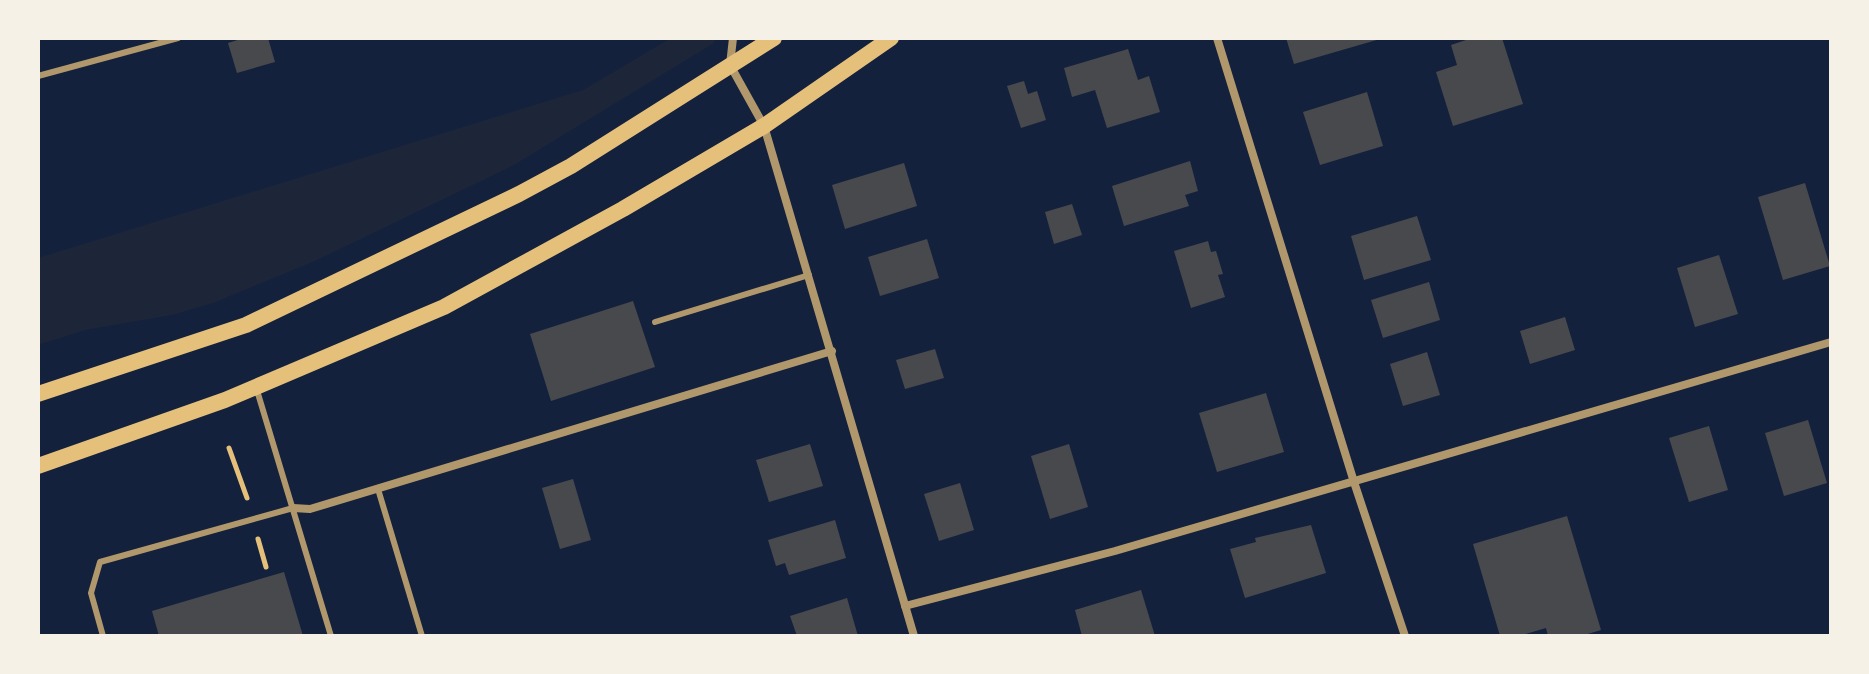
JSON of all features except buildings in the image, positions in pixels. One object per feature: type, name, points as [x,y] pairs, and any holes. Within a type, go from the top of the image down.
[{"type":"main road","points":[[38,394],[246,325],[519,194],[571,166],[774,38]]},
{"type":"main road","points":[[38,466],[225,400],[444,307],[623,209],[764,126],[891,38]]},
{"type":"street","points":[[733,38],[730,65],[764,126],[914,636]]},
{"type":"street","points":[[1217,38],[1354,482],[1405,636]]},
{"type":"street","points":[[905,606],[1115,551],[1831,342]]},
{"type":"street","points":[[293,508],[310,509],[832,351]]},
{"type":"lane","points":[[38,76],[178,38]]},
{"type":"lane","points":[[655,322],[809,275]]},
{"type":"lane","points":[[256,387],[331,636]]},
{"type":"lane","points":[[378,489],[422,636]]},
{"type":"lane","points":[[103,636],[91,593],[100,562],[293,508]]},
{"type":"path","points":[[229,448],[247,498]]},
{"type":"path","points":[[258,539],[266,567]]},
{"type":"shaded area","points":[[671,38],[715,38],[714,43],[514,165],[315,261],[213,303],[172,315],[85,330],[38,345],[38,258],[583,90]]}]
